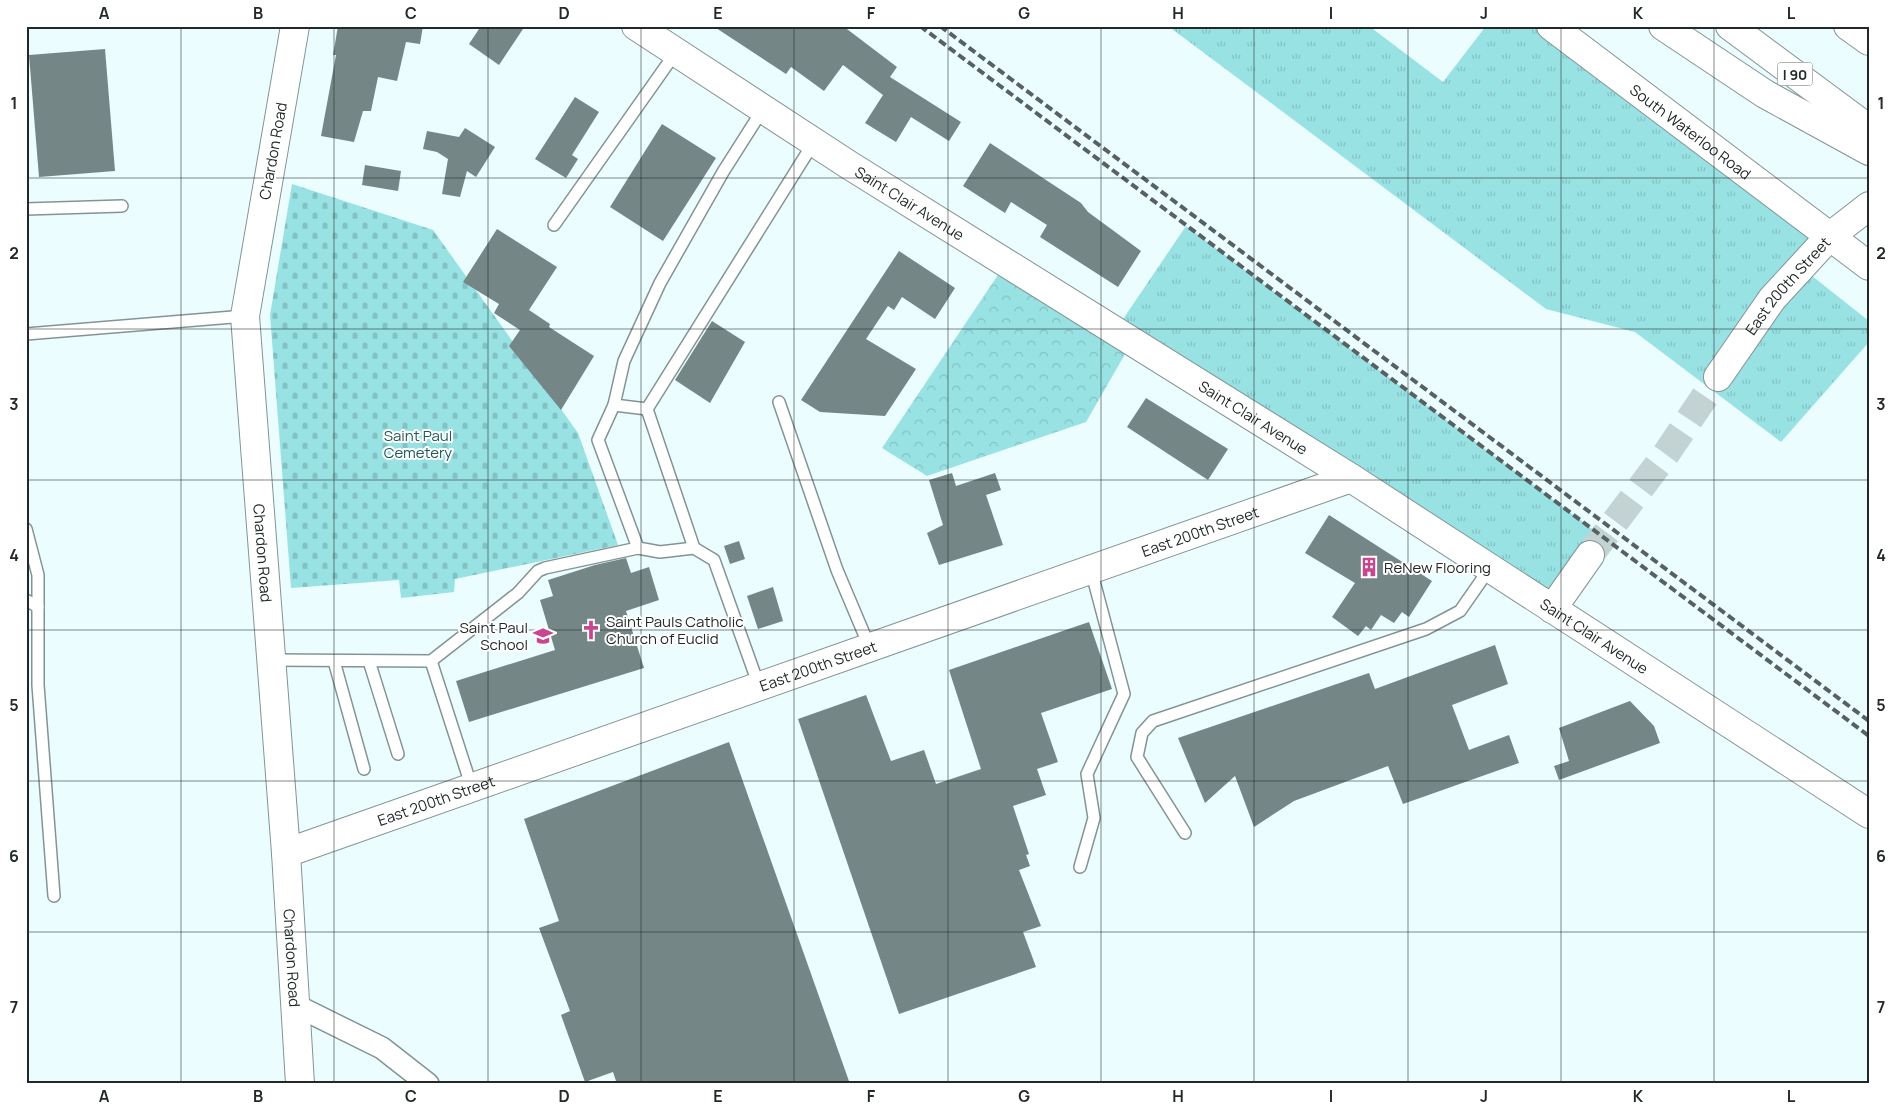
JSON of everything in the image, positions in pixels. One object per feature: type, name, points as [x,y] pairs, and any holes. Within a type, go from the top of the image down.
[{"type":"main road","name":"Chardon Road","points":[[295,26],[245,316],[286,853],[300,1084]]},
{"type":"main road","name":"Saint Clair Avenue","points":[[636,26],[814,142],[1351,478],[1869,814]]},
{"type":"main road","name":"South Waterloo Road","points":[[1551,26],[1869,266]]},
{"type":"main road","points":[[1663,26],[1765,94],[1856,128],[1869,151]]},
{"type":"main road","name":"I 90","points":[[1730,26],[1856,128]]},
{"type":"main road","points":[[1848,26],[1869,41]]},
{"type":"main road","name":"East 200th Street","points":[[1718,377],[1772,299],[1829,237],[1869,206]]},
{"type":"main road","name":"East 200th Street","points":[[286,853],[1351,478]]},
{"type":"main road","points":[[1552,609],[1590,555]]},
{"type":"street","points":[[295,1005],[382,1048],[428,1084]]},
{"type":"lane","points":[[554,225],[676,52]]},
{"type":"lane","points":[[638,548],[598,440],[614,405],[624,362],[660,283],[723,172],[763,109]]},
{"type":"lane","points":[[647,409],[814,142]]},
{"type":"lane","points":[[26,209],[122,206]]},
{"type":"lane","points":[[26,334],[245,316]]},
{"type":"lane","points":[[779,402],[837,570],[870,648]]},
{"type":"lane","points":[[614,405],[647,409]]},
{"type":"lane","points":[[647,409],[694,548]]},
{"type":"lane","points":[[26,529],[38,575],[38,685],[54,896]]},
{"type":"lane","points":[[271,660],[431,661],[518,593],[538,571],[638,548],[660,552],[694,548],[714,560],[759,686]]},
{"type":"lane","points":[[1185,833],[1137,758],[1142,733],[1153,721],[1426,629],[1460,610],[1490,568]]},
{"type":"lane","points":[[1080,868],[1094,818],[1087,774],[1124,694],[1091,570]]},
{"type":"lane","points":[[26,600],[38,607]]},
{"type":"lane","points":[[334,661],[364,769]]},
{"type":"lane","points":[[370,661],[398,754]]},
{"type":"lane","points":[[431,661],[472,788]]},
{"type":"green space","points":[[1168,26],[1369,26],[1443,82],[1486,26],[1551,26],[1829,237],[1802,268],[1869,321],[1869,342],[1781,442],[1635,332],[1546,309]]},
{"type":"green space","name":"Saint Paul Cemetery","points":[[292,184],[433,230],[578,433],[618,545],[455,579],[454,592],[401,598],[399,580],[291,588],[270,315]]},
{"type":"green space","points":[[1186,226],[1603,537],[1552,609],[1115,331]]},
{"type":"green space","points":[[1006,263],[1132,342],[1086,422],[927,476],[882,448]]},
{"type":"building","points":[[338,26],[423,26],[420,44],[406,42],[397,81],[378,77],[371,111],[363,111],[354,142],[321,136],[336,55],[333,55]]},
{"type":"building","points":[[481,26],[525,26],[499,65],[469,44]]},
{"type":"building","points":[[713,26],[843,26],[897,67],[890,77],[961,122],[949,141],[911,117],[896,142],[865,123],[883,95],[843,65],[824,91],[791,67],[786,74]]},
{"type":"building","points":[[105,49],[115,171],[39,177],[29,55]]},
{"type":"building","points":[[575,97],[599,112],[572,155],[578,159],[566,178],[535,159]]},
{"type":"building","points":[[662,124],[716,158],[663,241],[610,207]]},
{"type":"building","points":[[465,128],[495,147],[476,177],[467,171],[460,197],[442,194],[448,159],[437,152],[423,149],[427,131],[459,137]]},
{"type":"building","points":[[990,143],[1081,203],[1088,212],[1141,251],[1118,287],[1040,237],[1047,225],[1011,202],[1005,213],[963,186]]},
{"type":"building","points":[[365,165],[401,171],[398,191],[362,185]]},
{"type":"building","points":[[497,229],[557,267],[529,310],[550,324],[549,327],[594,356],[561,410],[509,346],[520,330],[494,313],[499,304],[463,282]]},
{"type":"building","points":[[899,251],[955,288],[935,319],[902,297],[894,310],[888,306],[866,339],[916,369],[885,416],[820,412],[801,400]]},
{"type":"building","points":[[712,321],[745,342],[710,403],[675,380]]},
{"type":"building","points":[[1146,398],[1228,449],[1208,480],[1127,427]]},
{"type":"building","points":[[952,473],[956,486],[995,473],[1001,490],[986,495],[1003,545],[939,565],[927,533],[943,525],[929,480]]},
{"type":"building","name":"ReNew Flooring","points":[[1329,515],[1432,581],[1409,617],[1402,612],[1394,623],[1381,615],[1371,630],[1366,626],[1358,636],[1332,617],[1355,583],[1305,553]]},
{"type":"building","points":[[739,541],[745,559],[730,564],[724,546]]},
{"type":"building","name":"Saint Pauls Catholic Church of Euclid","points":[[626,558],[631,573],[649,567],[659,600],[626,611],[644,668],[469,722],[456,681],[555,650],[540,600],[553,596],[548,580],[595,565]]},
{"type":"building","points":[[773,587],[783,621],[758,629],[747,596]]},
{"type":"building","points":[[1089,622],[1112,689],[1041,713],[1058,762],[1037,769],[1046,795],[1013,806],[1029,854],[1026,855],[1030,866],[1019,870],[1041,926],[1023,932],[1036,967],[899,1014],[798,719],[866,695],[891,761],[924,750],[936,784],[981,769],[949,670]]},
{"type":"building","points":[[1495,645],[1508,684],[1452,705],[1469,750],[1509,735],[1519,763],[1403,804],[1388,766],[1294,801],[1254,827],[1235,776],[1205,803],[1178,738],[1369,673],[1375,689]]},
{"type":"building","points":[[1630,701],[1654,726],[1660,743],[1559,780],[1554,766],[1569,761],[1559,728]]},
{"type":"building","points":[[729,742],[850,1084],[617,1084],[613,1072],[585,1082],[561,1015],[570,1011],[539,928],[559,921],[524,819]]},
{"type":"tunnel","points":[[1590,555],[1666,454],[1718,377]]},
{"type":"railway","points":[[920,26],[1869,736]]},
{"type":"railway","points":[[940,26],[1869,721]]},
{"type":"place","name":"ReNew Flooring","points":[[1369,567]]},
{"type":"place","name":"Saint Pauls Catholic Church of Euclid","points":[[591,630]]},
{"type":"place","name":"Saint Paul School","points":[[543,636]]}]
